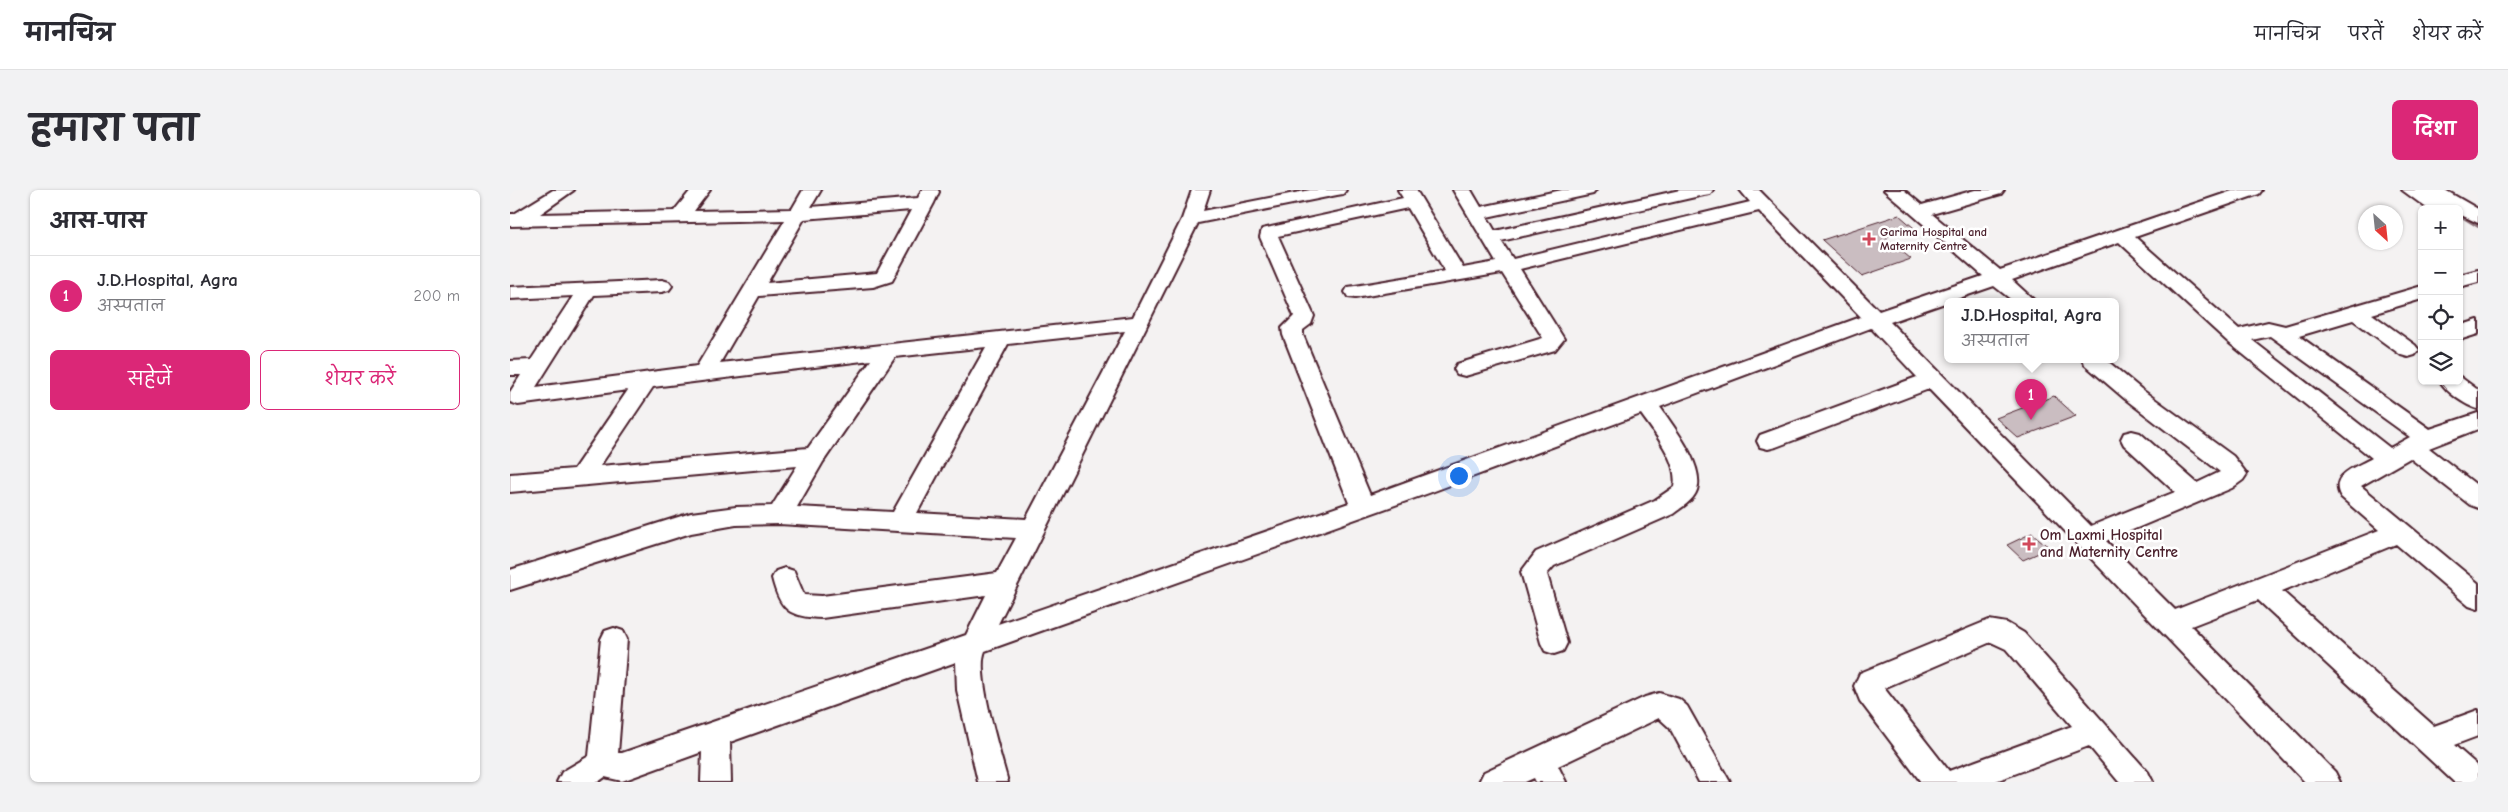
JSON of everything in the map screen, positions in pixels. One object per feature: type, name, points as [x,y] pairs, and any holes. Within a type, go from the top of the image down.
[{"type":"street","points":[[514,220],[565,190]]},
{"type":"street","points":[[680,216],[701,190]]},
{"type":"street","points":[[704,372],[796,214],[812,190]]},
{"type":"street","points":[[993,782],[969,672],[969,657],[1005,582],[1140,323],[1191,219],[1201,190]]},
{"type":"street","points":[[1191,219],[1337,190]]},
{"type":"street","points":[[1476,214],[1587,190]]},
{"type":"street","points":[[1490,238],[1704,190]]},
{"type":"street","points":[[1893,190],[2021,298]]},
{"type":"street","points":[[572,782],[612,770],[975,644],[1363,507],[1874,320],[1999,279],[2253,190]]},
{"type":"street","points":[[2410,190],[2434,205]]},
{"type":"street","points":[[2432,190],[2478,217]]},
{"type":"street","points":[[1465,369],[1548,345],[1554,339],[1490,238],[1476,214],[1466,191]]},
{"type":"street","points":[[1918,212],[1990,191]]},
{"type":"street","points":[[1363,507],[1293,335],[1292,328],[1304,319],[1304,316],[1269,237],[1269,233],[1410,195],[1458,276]]},
{"type":"street","points":[[514,220],[796,214],[928,197]]},
{"type":"street","points":[[752,290],[881,279],[888,274],[928,197]]},
{"type":"street","points":[[1355,292],[1509,266],[1756,197],[2325,782]]},
{"type":"street","points":[[2463,223],[2478,232]]},
{"type":"street","points":[[2123,236],[2236,337],[2388,458]]},
{"type":"street","points":[[2463,280],[2478,276]]},
{"type":"street","points":[[510,293],[662,286]]},
{"type":"street","points":[[514,398],[538,367],[587,290]]},
{"type":"street","points":[[2282,334],[2418,293]]},
{"type":"street","points":[[2356,312],[2417,352]]},
{"type":"street","points":[[514,398],[704,372],[1140,323]]},
{"type":"street","points":[[2463,332],[2478,327]]},
{"type":"street","points":[[2236,337],[2268,328],[2282,334],[2419,443],[2478,499]]},
{"type":"street","points":[[900,521],[1002,337]]},
{"type":"street","points":[[779,515],[815,456],[888,351]]},
{"type":"street","points":[[2087,538],[2224,482],[2236,474],[2225,462],[2132,394],[2097,363]]},
{"type":"street","points":[[510,368],[538,367]]},
{"type":"street","points":[[1768,441],[1933,379]]},
{"type":"street","points":[[581,476],[646,380]]},
{"type":"street","points":[[2456,385],[2478,401]]},
{"type":"street","points":[[1554,642],[1534,572],[1538,565],[1545,559],[1664,507],[1677,500],[1686,488],[1687,477],[1684,464],[1645,403]]},
{"type":"street","points":[[2478,421],[2419,443],[2388,458],[2350,482],[2348,486],[2355,496],[2478,598]]},
{"type":"street","points":[[2132,439],[2193,494]]},
{"type":"street","points":[[510,483],[815,456]]},
{"type":"street","points":[[510,580],[691,523],[736,516],[779,515],[1034,529]]},
{"type":"street","points":[[2170,623],[2399,532]]},
{"type":"street","points":[[785,578],[790,599],[796,604],[806,607],[822,607],[1005,582]]},
{"type":"street","points":[[2262,588],[2475,782]]},
{"type":"street","points":[[1939,782],[1870,692],[1868,686],[1870,681],[1989,631],[1998,631],[2015,641],[2138,782]]},
{"type":"street","points":[[612,770],[614,639]]},
{"type":"street","points":[[1494,782],[1545,771],[1655,706],[1666,705],[1673,709],[1680,719],[1715,782]]},
{"type":"street","points":[[2430,741],[2478,723]]},
{"type":"street","points":[[1956,782],[2095,731]]},
{"type":"street","points":[[716,734],[716,782]]},
{"type":"building","points":[[1899,215],[1914,228],[1885,237],[1911,259],[1862,276],[1822,240]]},
{"type":"building","points":[[2054,396],[2076,416],[2018,438],[1996,418]]},
{"type":"building","points":[[2032,533],[2050,548],[2023,560],[2007,545]]},
{"type":"waterway","points":[[2463,216],[2478,225]]},
{"type":"place","name":"Garima Hospital and Maternity Centre","points":[[1869,239]]},
{"type":"place","name":"J.D.Hospital, Agra","points":[[2031,420]]},
{"type":"place","name":"Om Laxmi Hospital and Maternity Centre","points":[[2029,544]]}]
